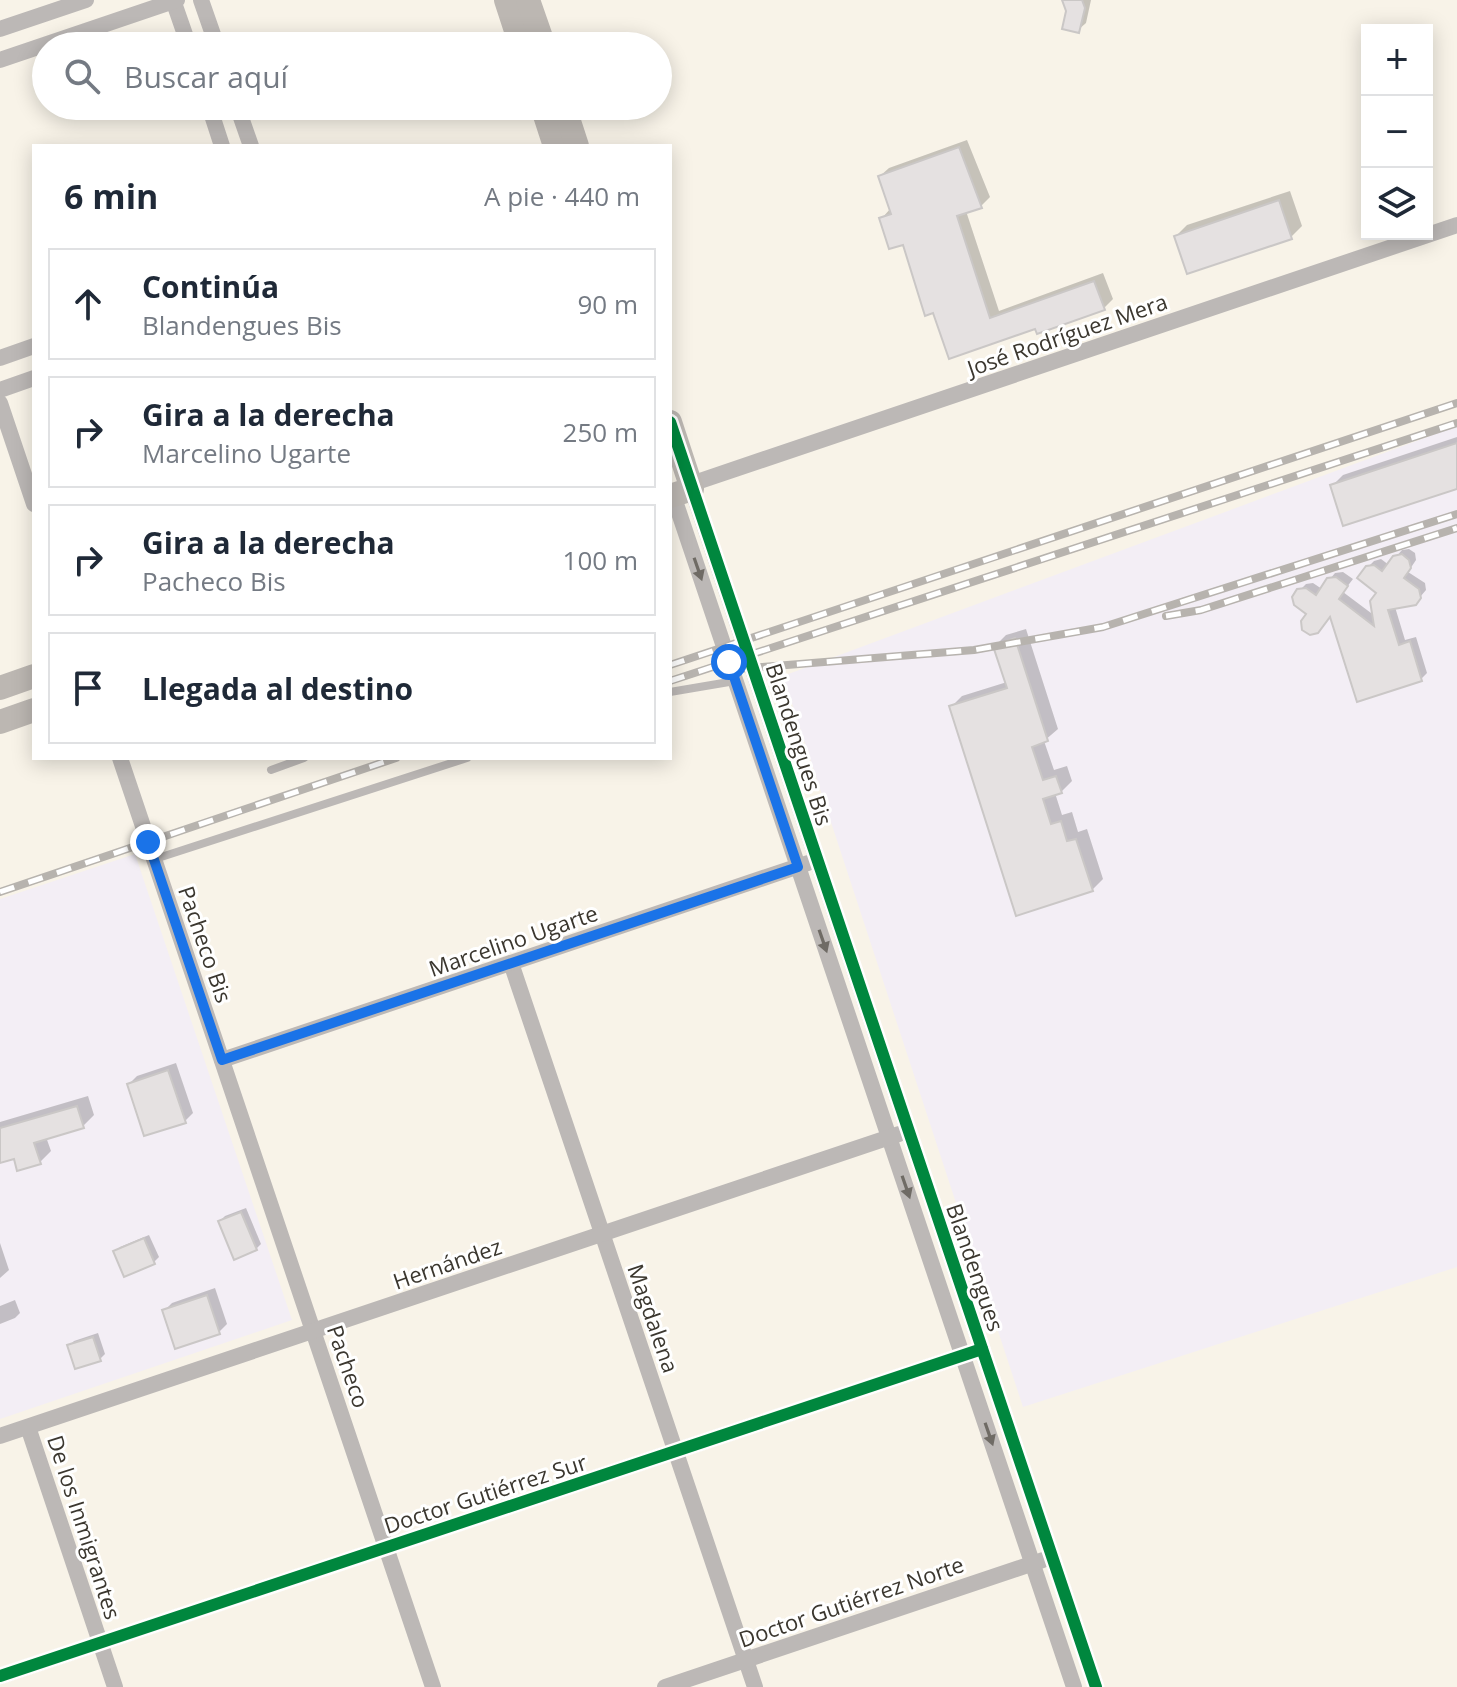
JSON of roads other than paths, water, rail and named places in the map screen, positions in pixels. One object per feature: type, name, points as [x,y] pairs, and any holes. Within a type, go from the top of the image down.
[{"type":"street","points":[[0,29],[86,0]]},
{"type":"street","points":[[81,32],[174,0],[184,32]]},
{"type":"street","points":[[201,0],[212,32]]},
{"type":"street","points":[[506,0],[516,32]]},
{"type":"street","points":[[528,0],[539,32]]},
{"type":"street","points":[[0,60],[32,49]]},
{"type":"street","points":[[214,120],[221,144]]},
{"type":"street","points":[[242,120],[250,144]]},
{"type":"street","points":[[547,120],[554,144]]},
{"type":"street","points":[[569,120],[576,144]]},
{"type":"street","name":"José Rodríguez Mera","points":[[679,490],[1457,225]]},
{"type":"street","points":[[0,358],[32,347]]},
{"type":"street","points":[[0,390],[32,379]]},
{"type":"street","points":[[0,403],[32,498]]},
{"type":"street","points":[[672,435],[679,490]]},
{"type":"street","name":"Blandengues Bis","points":[[679,490],[744,640],[818,860]]},
{"type":"street","name":"Blandengues Bis","points":[[679,490],[724,647],[798,867]]},
{"type":"street","points":[[0,688],[32,677]]},
{"type":"street","points":[[0,722],[32,711]]},
{"type":"street","name":"Pacheco Bis","points":[[121,760],[222,1060]]},
{"type":"street","name":"Marcelino Ugarte","points":[[222,1060],[818,860]]},
{"type":"street","name":"Blandengues","points":[[818,860],[1096,1687]]},
{"type":"street","name":"Blandengues","points":[[798,867],[1074,1687]]},
{"type":"street","name":"Magdalena","points":[[511,963],[755,1687]]},
{"type":"street","name":"Pacheco","points":[[222,1060],[433,1687]]},
{"type":"street","name":"Hernández","points":[[0,1436],[908,1130]]},
{"type":"street","name":"Doctor Gutiérrez Sur","points":[[0,1676],[982,1349]]},
{"type":"street","name":"De los Inmigrantes","points":[[28,1427],[115,1687]]},
{"type":"street","name":"Doctor Gutiérrez Norte","points":[[665,1687],[1052,1557]]},
{"type":"lane","points":[[672,692],[735,681]]},
{"type":"lane","points":[[271,770],[298,760]]},
{"type":"lane","points":[[154,859],[461,760]]},
{"type":"railway","points":[[672,664],[1457,403]]},
{"type":"railway","points":[[672,680],[1457,423]]},
{"type":"railway","points":[[737,669],[974,650],[1103,627],[1457,514]]},
{"type":"railway","points":[[1166,616],[1201,610],[1457,528]]},
{"type":"railway","points":[[0,892],[390,760]]}]
